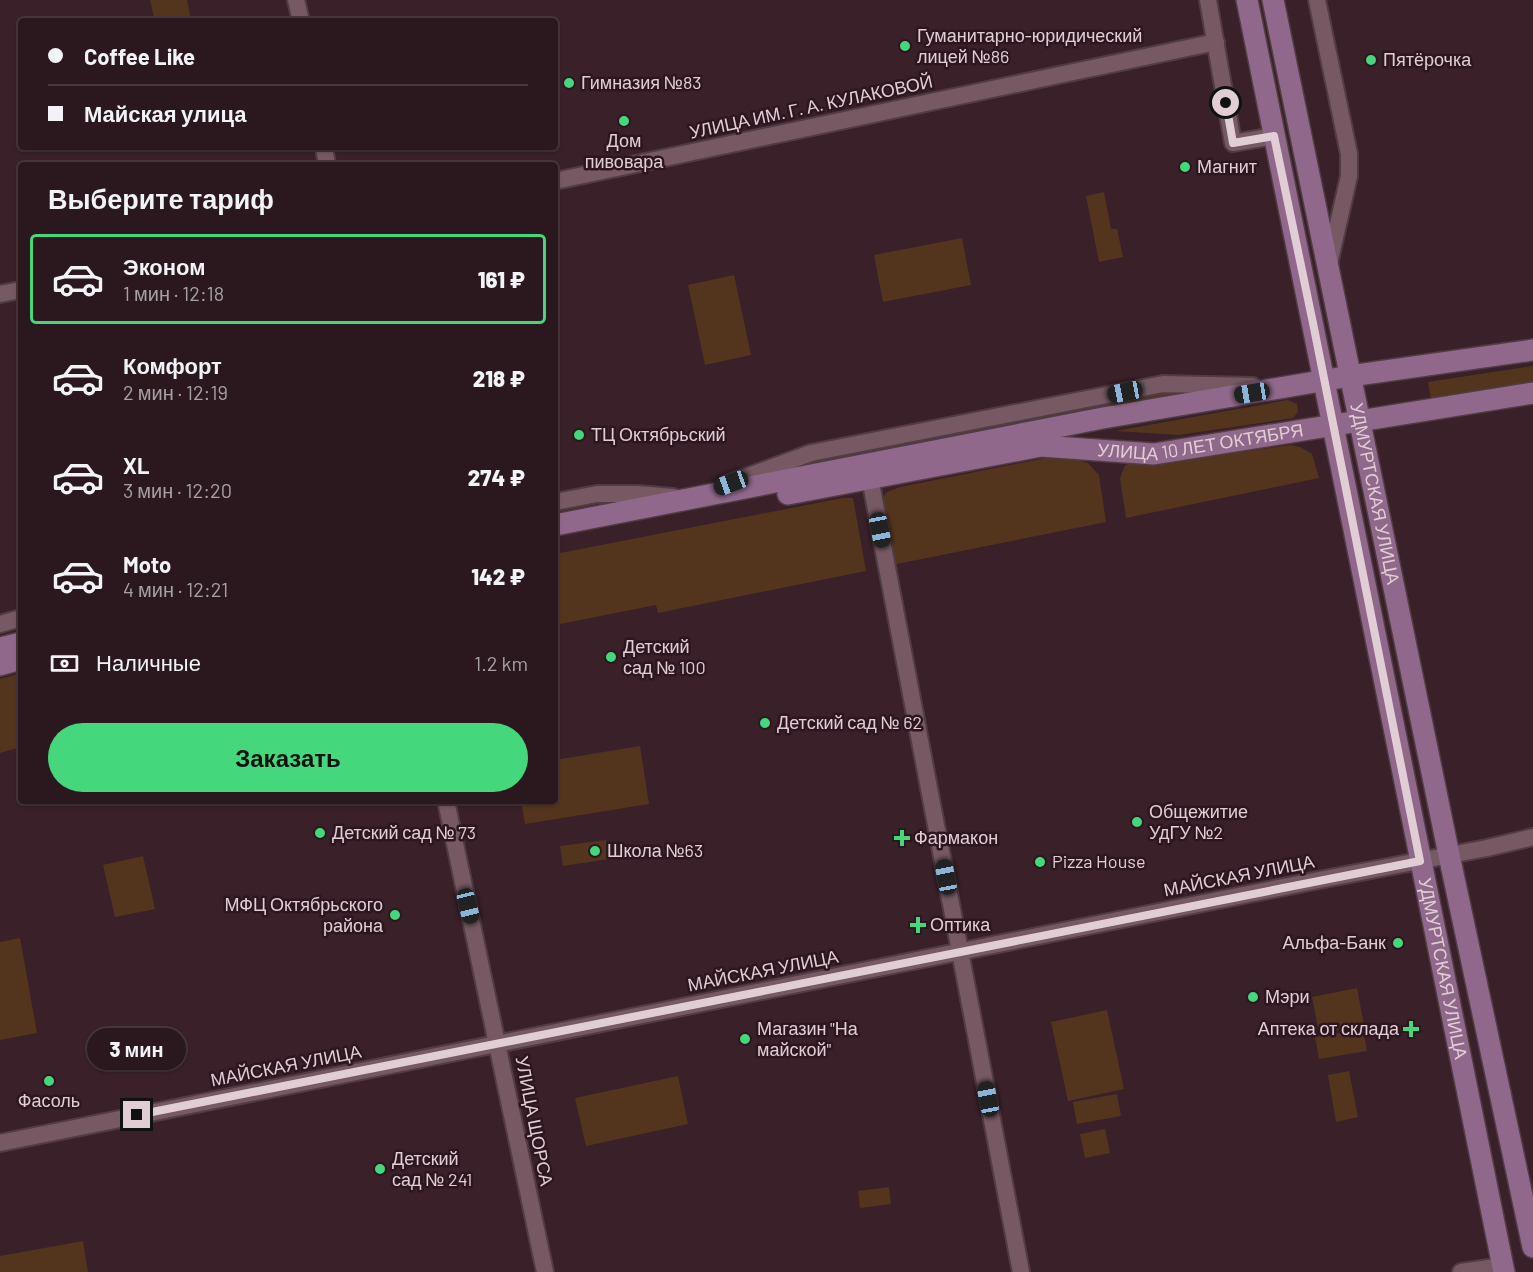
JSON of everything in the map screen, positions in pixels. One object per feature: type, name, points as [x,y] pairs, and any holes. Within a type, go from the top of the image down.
[{"type":"main road","name":"УДМУРТСКАЯ УЛИЦА","points":[[1246,0],[1504,1269]]},
{"type":"main road","name":"УДМУРТСКАЯ УЛИЦА","points":[[1273,0],[1449,855],[1533,1247]]},
{"type":"main road","name":"УЛИЦА 10 ЛЕТ ОКТЯБРЯ","points":[[558,537],[1103,418],[1324,380],[1533,350]]},
{"type":"main road","name":"УЛИЦА 10 ЛЕТ ОКТЯБРЯ","points":[[558,524],[691,498],[1041,446],[1154,454],[1533,393]]},
{"type":"main road","points":[[0,648],[18,644]]},
{"type":"main road","points":[[0,665],[18,660]]},
{"type":"main road","points":[[1434,927],[1440,917],[1447,914],[1454,914],[1463,919]]},
{"type":"street","points":[[296,0],[300,18]]},
{"type":"street","points":[[1208,0],[1233,143],[1274,136]]},
{"type":"street","name":"УДМУРТСКАЯ УЛИЦА","points":[[1317,0],[1349,154],[1349,176],[1328,268]]},
{"type":"street","name":"УЛИЦА ИМ. Г. А. КУЛАКОВОЙ","points":[[558,180],[1216,42]]},
{"type":"street","points":[[0,294],[18,291]]},
{"type":"street","name":"УЛИЦА 10 ЛЕТ ОКТЯБРЯ","points":[[558,501],[597,494],[691,498],[811,453],[1163,384],[1294,386]]},
{"type":"street","points":[[869,471],[1021,1272]]},
{"type":"street","points":[[0,624],[18,619]]},
{"type":"street","name":"УЛИЦА ЩОРСА","points":[[448,804],[458,864],[498,1043],[544,1272]]},
{"type":"street","name":"МАЙСКАЯ УЛИЦА","points":[[0,1143],[1533,837]]},
{"type":"street","points":[[1461,1272],[1504,1269]]},
{"type":"shaded area","points":[[150,0],[187,0],[190,18],[154,18]]},
{"type":"shaded area","points":[[1104,192],[1111,229],[1117,229],[1123,257],[1099,262],[1086,196]]},
{"type":"shaded area","points":[[962,238],[971,285],[883,302],[874,255]]},
{"type":"shaded area","points":[[734,275],[751,355],[705,365],[688,285]]},
{"type":"shaded area","points":[[1533,366],[1533,384],[1431,400],[1428,382]]},
{"type":"shaded area","points":[[1172,387],[1211,391],[754,479],[816,458]]},
{"type":"shaded area","points":[[1287,400],[1297,404],[1298,412],[1293,418],[1179,435],[1116,431]]},
{"type":"shaded area","points":[[1291,445],[1312,454],[1319,478],[1126,518],[1120,478],[1125,465],[1161,463]]},
{"type":"shaded area","points":[[1067,457],[1088,463],[1099,475],[1106,522],[892,565],[880,501],[887,492],[900,487],[1046,458]]},
{"type":"shaded area","points":[[843,498],[853,498],[866,571],[658,613],[656,605],[558,624],[558,553]]},
{"type":"shaded area","points":[[18,674],[18,748],[0,753],[0,679]]},
{"type":"shaded area","points":[[640,746],[649,804],[525,824],[522,804],[558,804],[558,760]]},
{"type":"shaded area","points":[[606,840],[609,859],[563,866],[560,846]]},
{"type":"shaded area","points":[[143,856],[155,909],[115,917],[103,865]]},
{"type":"shaded area","points":[[20,938],[37,1033],[0,1040],[0,942]]},
{"type":"shaded area","points":[[1357,988],[1364,1025],[1319,1033],[1312,997]]},
{"type":"shaded area","points":[[1107,1010],[1124,1089],[1068,1101],[1051,1022]]},
{"type":"shaded area","points":[[1363,1029],[1367,1051],[1319,1059],[1315,1037]]},
{"type":"shaded area","points":[[1349,1071],[1358,1117],[1336,1122],[1328,1075]]},
{"type":"shaded area","points":[[678,1076],[688,1124],[586,1146],[575,1098]]},
{"type":"shaded area","points":[[1117,1094],[1121,1116],[1077,1124],[1073,1102]]},
{"type":"shaded area","points":[[1105,1129],[1110,1153],[1085,1158],[1080,1134]]},
{"type":"shaded area","points":[[889,1187],[891,1204],[860,1208],[858,1191]]},
{"type":"shaded area","points":[[83,1241],[88,1272],[0,1272],[0,1256]]},
{"type":"place","name":"Гуманитарно-юридический лицей №86","points":[[905,46]]},
{"type":"place","name":"Пятёрочка","points":[[1371,60]]},
{"type":"place","name":"Гимназия №83","points":[[569,83]]},
{"type":"place","name":"Дом пивовара","points":[[624,121]]},
{"type":"place","name":"Магнит","points":[[1185,167]]},
{"type":"place","name":"ТЦ Октябрьский","points":[[579,435]]},
{"type":"place","name":"Детский сад № 100","points":[[611,657]]},
{"type":"place","name":"Детский сад № 62","points":[[765,723]]},
{"type":"place","name":"Общежитие УдГУ №2","points":[[1137,822]]},
{"type":"place","name":"Детский сад № 73","points":[[320,833]]},
{"type":"place","name":"Фармакон","points":[[902,838]]},
{"type":"place","name":"Школа №63","points":[[595,851]]},
{"type":"place","name":"Pizza House","points":[[1040,862]]},
{"type":"place","name":"МФЦ Октябрьского района","points":[[395,915]]},
{"type":"place","name":"Оптика","points":[[918,925]]},
{"type":"place","name":"Альфа-Банк","points":[[1398,943]]},
{"type":"place","name":"Мэри","points":[[1253,997]]},
{"type":"place","name":"Аптека от склада","points":[[1411,1029]]},
{"type":"place","name":"Магазин \"На майской\"","points":[[745,1039]]},
{"type":"place","name":"Фасоль","points":[[49,1081]]},
{"type":"place","name":"Детский сад № 241","points":[[380,1169]]},
{"type":"route","points":[[137,1115],[1420,861],[1274,136],[1233,143],[1226,103]]}]
